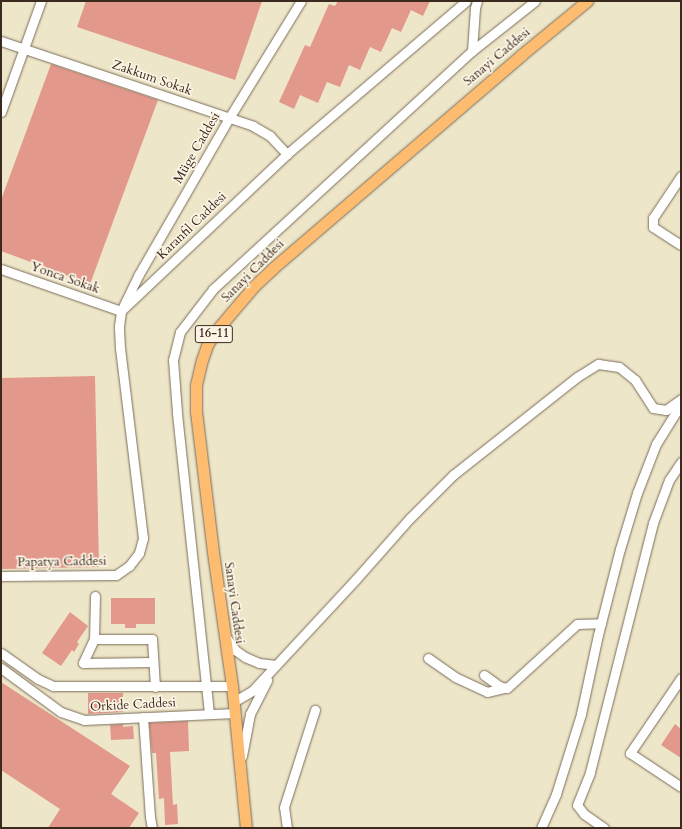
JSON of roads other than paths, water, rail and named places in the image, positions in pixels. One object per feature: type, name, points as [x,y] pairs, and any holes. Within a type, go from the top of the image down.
[{"type":"main road","name":"Sanayi Caddesi","points":[[246,828],[241,763],[232,686],[196,412],[196,385],[208,343],[236,306],[273,268],[520,56],[587,1]]},
{"type":"lane","points":[[1,112],[25,48],[40,1]]},
{"type":"lane","name":"Müge Caddesi","points":[[121,311],[139,274],[230,118],[301,1]]},
{"type":"lane","name":"Karanfil Caddesi","points":[[121,311],[287,154],[466,1]]},
{"type":"lane","points":[[472,51],[474,8],[477,1]]},
{"type":"lane","points":[[209,713],[173,360],[180,332],[213,288],[472,51],[535,1]]},
{"type":"lane","name":"Zakkum Sokak","points":[[1,40],[253,126],[270,136],[287,154]]},
{"type":"lane","points":[[681,176],[653,218],[653,227],[681,245]]},
{"type":"lane","name":"Yonca Sokak","points":[[1,269],[121,311]]},
{"type":"lane","name":"Papatya Caddesi","points":[[1,576],[116,574],[129,566],[139,553],[143,538],[142,523],[120,348],[119,326],[121,311]]},
{"type":"lane","points":[[233,702],[252,691],[410,518],[453,475],[577,377],[598,364],[619,367],[635,380],[653,408],[666,410],[681,400]]},
{"type":"lane","points":[[541,828],[556,794],[581,714],[601,623],[636,493],[656,444],[681,404]]},
{"type":"lane","points":[[604,828],[584,814],[577,805],[590,772],[653,523],[669,480],[681,462]]},
{"type":"lane","points":[[95,596],[94,639],[83,663],[153,662]]},
{"type":"lane","points":[[428,658],[455,677],[486,692],[506,688],[577,624],[601,623]]},
{"type":"lane","points":[[225,636],[235,650],[245,657],[259,663],[276,665]]},
{"type":"lane","points":[[94,639],[152,639],[155,687]]},
{"type":"lane","name":"Orkide Caddesi","points":[[1,653],[38,679],[53,686],[232,686]]},
{"type":"lane","points":[[241,763],[250,714],[260,692],[276,665]]},
{"type":"lane","name":"Orkide Caddesi","points":[[1,668],[61,712],[84,720],[209,713],[235,714]]},
{"type":"lane","points":[[484,675],[499,686],[506,688]]},
{"type":"lane","points":[[681,678],[630,753],[681,787]]},
{"type":"lane","points":[[287,828],[284,807],[315,710]]},
{"type":"lane","points":[[143,717],[152,828]]}]
